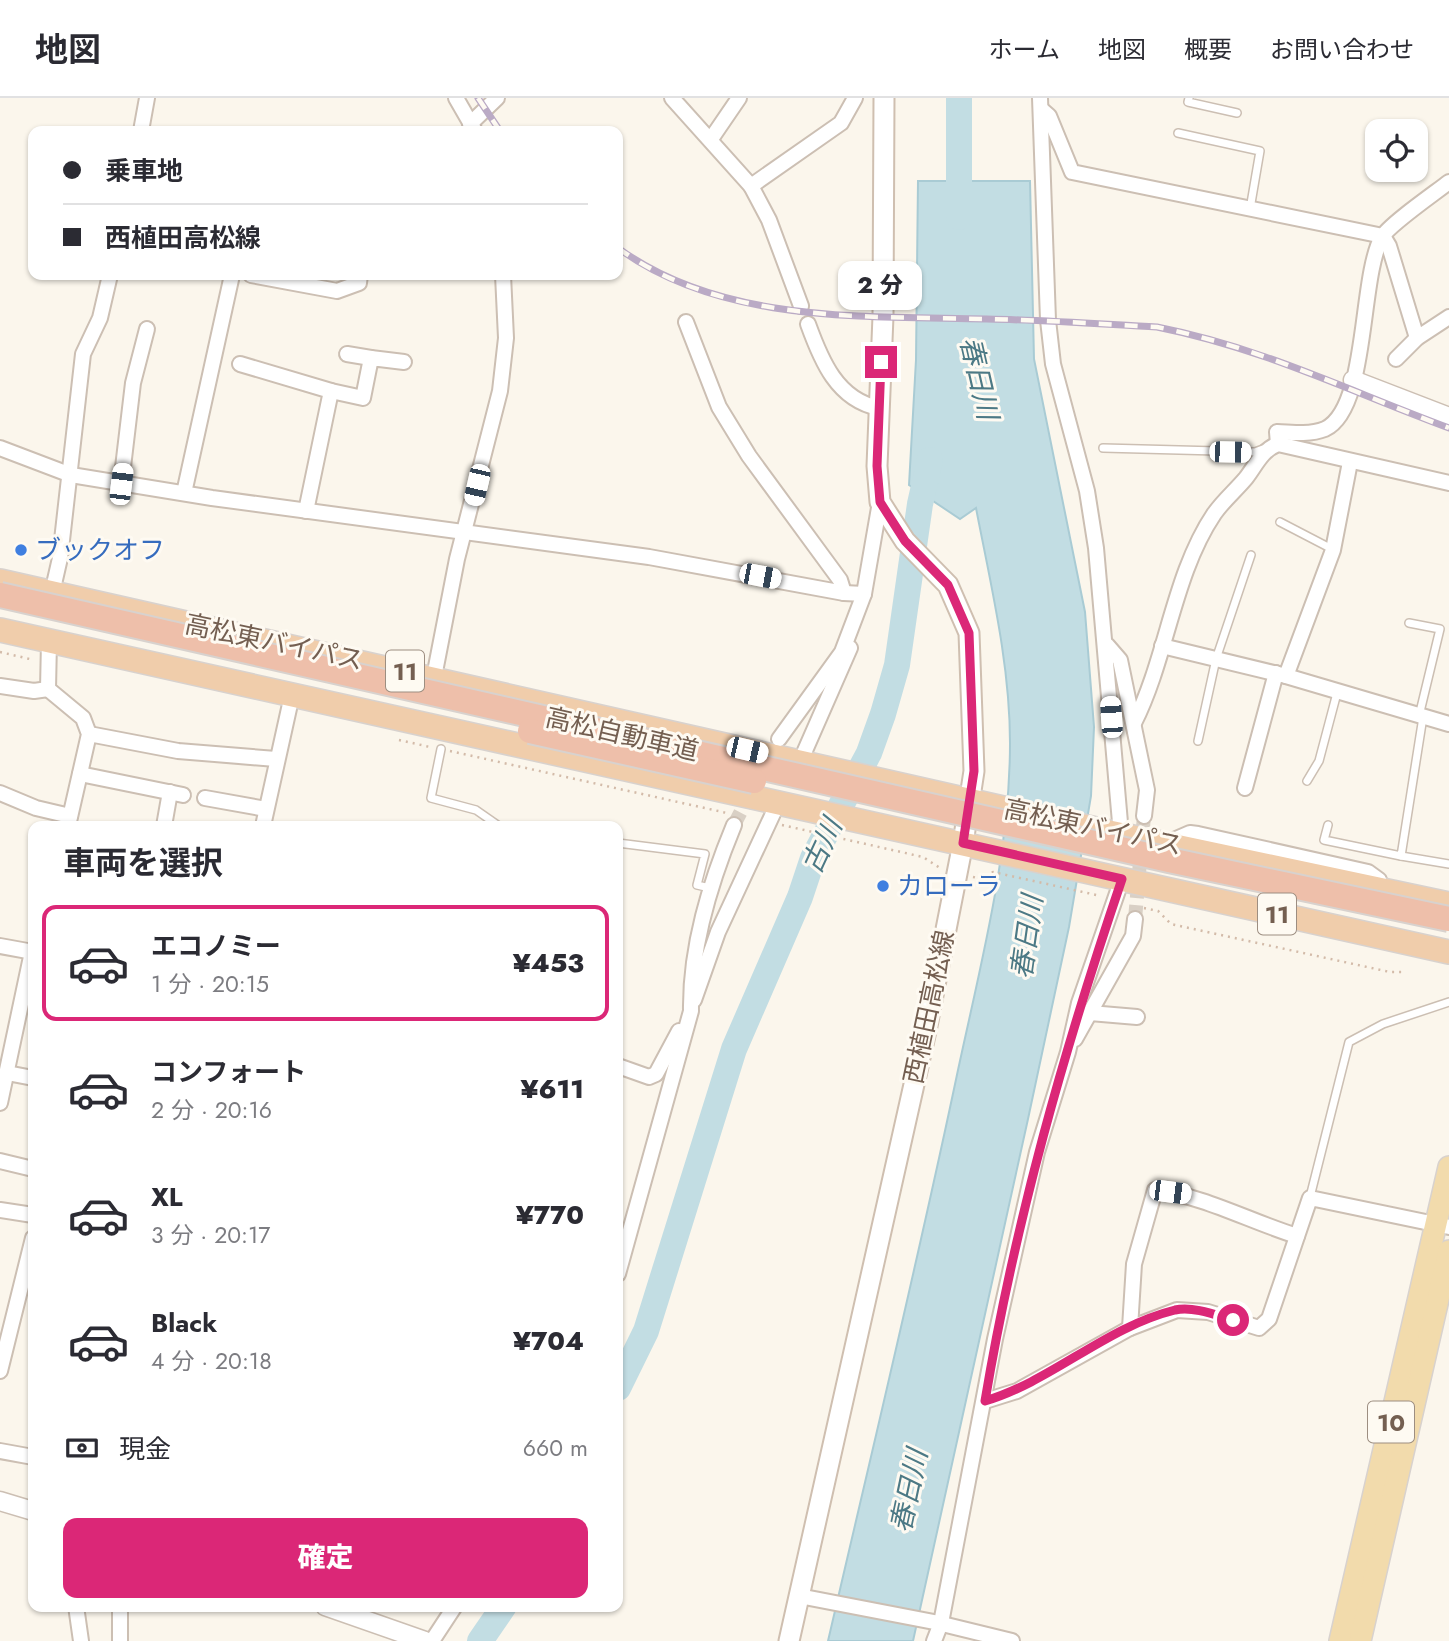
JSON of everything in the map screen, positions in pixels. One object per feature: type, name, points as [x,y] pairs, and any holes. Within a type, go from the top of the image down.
[{"type":"highway","name":"高松東バイパス","points":[[0,581],[1115,833],[1449,904]]},
{"type":"highway","name":"高松自動車道","points":[[0,595],[1168,860],[1449,919]]},
{"type":"highway","name":"高松自動車道","points":[[0,612],[1449,933]]},
{"type":"highway","name":"高松東バイパス","points":[[0,631],[292,695],[777,812],[863,824],[972,845],[1109,887],[1449,952]]},
{"type":"main road","points":[[884,98],[883,316],[877,466],[884,511]]},
{"type":"main road","name":"西植田高松線","points":[[789,1641],[804,1596],[926,1031],[957,872],[972,845],[979,802],[974,771],[969,633],[948,585],[884,511]]},
{"type":"main road","name":"10","points":[[1340,1641],[1442,1225],[1449,1167]]},
{"type":"main road","name":"10","points":[[1360,1641],[1449,1251]]},
{"type":"street","points":[[142,126],[147,98]]},
{"type":"street","points":[[456,98],[471,126]]},
{"type":"street","points":[[474,126],[497,98]]},
{"type":"street","points":[[672,98],[751,187],[769,220],[802,306]]},
{"type":"street","points":[[711,139],[739,98]]},
{"type":"street","points":[[751,187],[841,123],[855,98]]},
{"type":"street","points":[[1040,104],[1049,116],[1072,172],[1383,236],[1389,246],[1417,338]]},
{"type":"street","points":[[1040,104],[1052,353],[1087,491],[1107,645],[1115,833]]},
{"type":"street","points":[[1134,723],[1149,693],[1191,562],[1215,513],[1273,446],[1277,432],[1311,433],[1332,425],[1338,418],[1353,380],[1367,323],[1367,287],[1383,236],[1449,182]]},
{"type":"street","points":[[52,593],[60,558],[71,475],[83,354],[100,318],[109,280]]},
{"type":"street","points":[[184,494],[231,280]]},
{"type":"street","points":[[278,280],[337,291],[359,283],[359,280]]},
{"type":"street","points":[[434,677],[457,559],[466,532],[503,366],[503,280]]},
{"type":"street","points":[[1396,359],[1417,338],[1449,317]]},
{"type":"street","points":[[686,321],[719,408],[749,456],[813,541],[839,580],[844,593]]},
{"type":"street","points":[[808,324],[820,358],[835,382],[868,406],[879,408]]},
{"type":"street","points":[[121,484],[133,383],[148,329]]},
{"type":"street","points":[[347,354],[404,362]]},
{"type":"street","points":[[240,364],[363,398],[371,358]]},
{"type":"street","points":[[1353,380],[1449,417]]},
{"type":"street","points":[[306,511],[331,391]]},
{"type":"street","points":[[1273,446],[1449,483]]},
{"type":"street","points":[[0,448],[71,475],[121,484],[649,557],[844,593],[864,594]]},
{"type":"street","points":[[1245,788],[1281,675],[1333,550],[1350,462]]},
{"type":"street","points":[[804,763],[848,657],[884,511]]},
{"type":"street","points":[[779,738],[842,652],[858,614]]},
{"type":"street","points":[[48,689],[49,641]]},
{"type":"street","points":[[1107,645],[1120,660],[1134,723],[1147,790],[1144,816]]},
{"type":"street","points":[[1162,646],[1281,675],[1449,724]]},
{"type":"street","points":[[0,687],[34,691],[48,689],[83,718],[89,734],[69,821],[0,793]]},
{"type":"street","points":[[263,821],[292,695]]},
{"type":"street","points":[[89,734],[178,751],[276,759]]},
{"type":"street","points":[[80,774],[176,794],[166,821]]},
{"type":"street","points":[[205,798],[266,809]]},
{"type":"street","points":[[623,1256],[691,1011],[718,932],[777,812]]},
{"type":"street","points":[[691,1011],[690,982],[710,888],[734,825]]},
{"type":"street","points":[[934,1641],[1037,1152],[1068,1052],[1109,887]]},
{"type":"street","points":[[1068,1052],[1133,936],[1135,919]]},
{"type":"street","points":[[0,946],[28,951]]},
{"type":"street","points":[[0,1103],[28,975]]},
{"type":"street","points":[[1090,1013],[1137,1017]]},
{"type":"street","points":[[623,1068],[649,1077],[656,1074],[680,1028],[686,1029]]},
{"type":"street","points":[[7,1073],[28,1078]]},
{"type":"street","points":[[0,1161],[28,1168]]},
{"type":"street","points":[[1130,1328],[1134,1265],[1155,1190],[1184,1194],[1249,1221],[1297,1236]]},
{"type":"street","points":[[985,1401],[1017,1391],[1130,1328],[1177,1310],[1208,1312],[1259,1328],[1269,1319],[1310,1198],[1442,1225]]},
{"type":"street","points":[[0,1210],[28,1214]]},
{"type":"street","points":[[0,1371],[28,1258]]},
{"type":"street","points":[[0,1451],[28,1456]]},
{"type":"street","points":[[0,1501],[28,1509]]},
{"type":"street","points":[[804,1596],[1012,1641]]},
{"type":"street","points":[[77,1612],[81,1641]]},
{"type":"street","points":[[120,1612],[120,1641]]},
{"type":"street","points":[[342,1612],[425,1641]]},
{"type":"street","points":[[432,1641],[451,1612]]},
{"type":"lane","points":[[1189,98],[1188,102],[1237,113]]},
{"type":"lane","points":[[1178,133],[1260,151],[1250,209]]},
{"type":"lane","points":[[1103,448],[1255,452],[1273,446]]},
{"type":"lane","points":[[1280,522],[1333,550]]},
{"type":"lane","points":[[1198,741],[1216,659],[1251,555]]},
{"type":"lane","points":[[1401,856],[1421,717],[1440,629],[1409,623]]},
{"type":"lane","points":[[1307,781],[1319,761],[1337,693]]},
{"type":"lane","points":[[441,749],[431,798],[476,810],[492,821]]},
{"type":"lane","points":[[1328,825],[1324,840],[1449,864]]},
{"type":"lane","points":[[623,844],[705,854],[697,885],[710,888]]},
{"type":"lane","points":[[1310,1198],[1349,1042],[1383,1024],[1449,1002]]},
{"type":"path","points":[[441,749],[777,812],[923,857],[939,868],[983,879],[993,872],[1109,887],[1158,911],[1171,924],[1309,956],[1403,972]]},
{"type":"water","points":[[918,181],[1030,181],[1034,359],[1085,612],[1094,727],[1091,796],[1069,927],[913,1641],[828,1641],[911,1285],[985,949],[1000,867],[1009,784],[1007,684],[999,625],[976,508],[960,519],[909,485],[916,360]]},
{"type":"waterway","name":"春日川","points":[[959,98],[959,217]]},
{"type":"waterway","name":"古川","points":[[623,1378],[646,1331],[734,1049],[800,897],[813,858],[869,753],[883,714],[897,665],[920,504],[930,460]]},
{"type":"waterway","name":"古川","points":[[480,1641],[500,1612]]},
{"type":"tunnel","points":[[734,825],[751,792]]},
{"type":"tunnel","points":[[1135,919],[1144,816]]},
{"type":"railway","points":[[478,98],[497,126]]},
{"type":"railway","points":[[623,251],[659,273],[702,291],[748,303],[796,311],[1157,327],[1270,358],[1449,428]]},
{"type":"place","name":"ブックオフ","points":[[21,550]]},
{"type":"place","name":"カローラ","points":[[883,886]]},
{"type":"route","points":[[881,362],[877,466],[880,502],[888,520],[905,541],[948,585],[963,612],[969,633],[974,771],[963,843],[1122,879],[1079,1003],[1068,1052],[1052,1096],[1037,1152],[985,1401],[1017,1391],[1130,1328],[1177,1310],[1208,1312],[1233,1320]]}]
